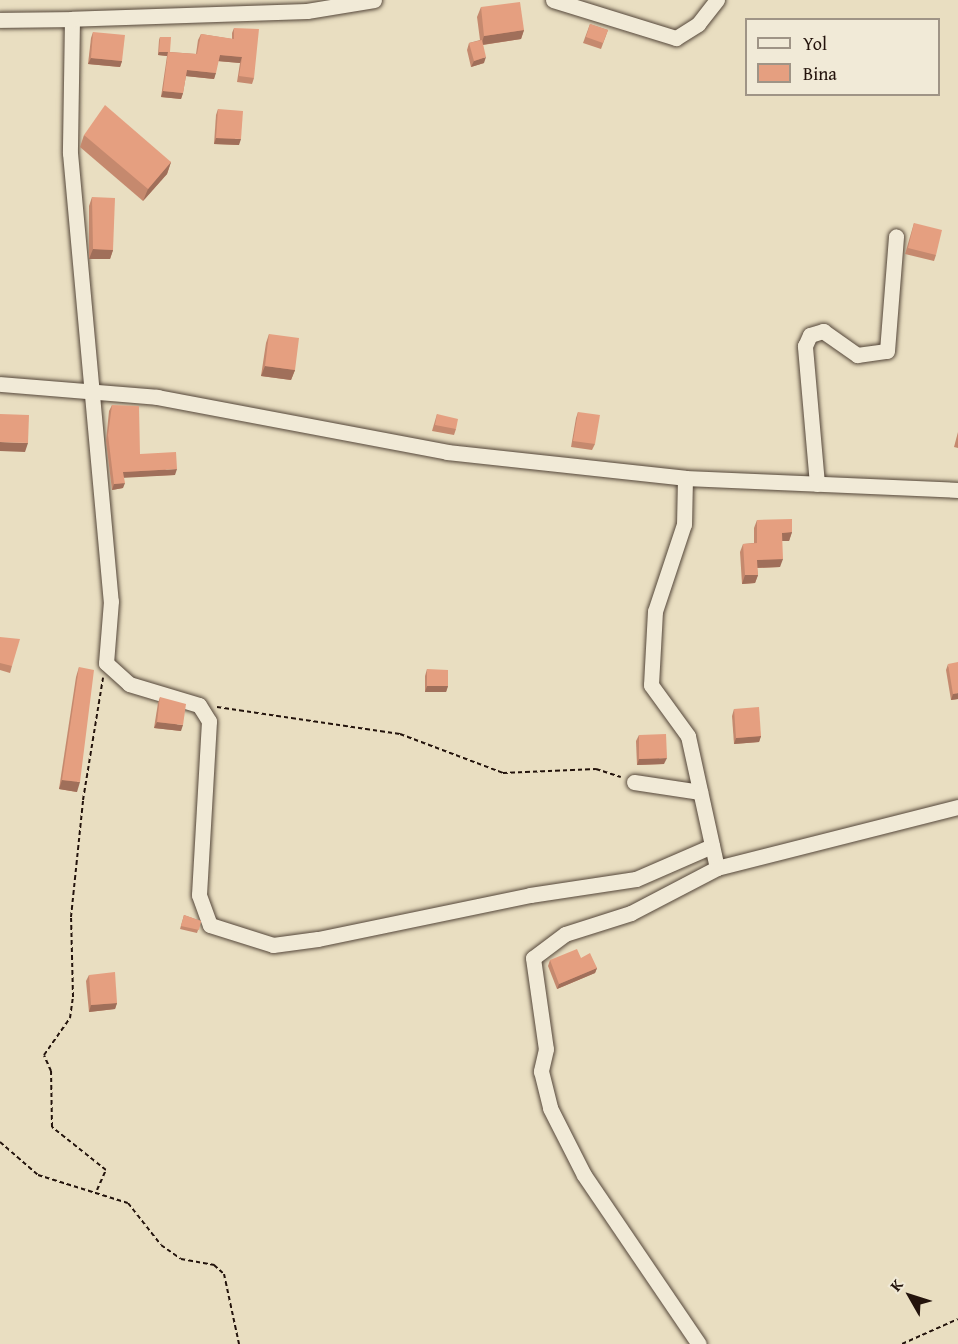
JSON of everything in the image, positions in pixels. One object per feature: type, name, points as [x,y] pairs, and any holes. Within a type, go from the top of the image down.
[{"type":"street","points":[[0,20],[308,11],[374,0]]},
{"type":"street","points":[[553,0],[676,38],[698,24],[717,0]]},
{"type":"street","points":[[72,19],[70,153],[111,601],[105,663],[129,684],[199,705],[209,721],[199,895],[210,925],[238,938],[284,944],[636,879],[712,846]]},
{"type":"street","points":[[817,484],[805,346],[810,336],[822,331],[857,355],[887,351],[896,236]]},
{"type":"street","points":[[0,384],[157,397],[447,452],[685,478],[958,490]]},
{"type":"street","points":[[685,478],[684,524],[655,611],[651,685],[688,736],[717,868]]},
{"type":"street","points":[[634,782],[700,792]]},
{"type":"street","points":[[699,1344],[584,1175],[550,1108],[541,1071],[546,1049],[533,958],[565,934],[632,913],[717,868],[958,807]]},
{"type":"path","points":[[97,1190],[106,1170],[52,1126],[51,1071],[44,1055],[70,1018],[73,998],[71,917],[82,800],[105,663]]},
{"type":"path","points":[[199,705],[400,734],[503,773],[596,769],[634,782]]},
{"type":"path","points":[[0,1142],[38,1174],[97,1190],[128,1203],[161,1245],[181,1259],[214,1265],[224,1274],[238,1344]]},
{"type":"path","points":[[902,1344],[958,1319]]},
{"type":"building","points":[[520,2],[524,30],[484,36],[481,7]]},
{"type":"building","points":[[590,24],[608,30],[603,43],[586,37]]},
{"type":"building","points":[[234,28],[259,29],[254,78],[239,76],[242,57],[220,55],[216,73],[187,70],[183,93],[163,91],[168,52],[197,54],[201,34],[234,39]]},
{"type":"building","points":[[93,32],[125,35],[122,61],[91,58]]},
{"type":"building","points":[[160,37],[171,37],[170,52],[159,52]]},
{"type":"building","points":[[482,40],[486,57],[474,61],[469,43]]},
{"type":"building","points":[[105,105],[171,162],[148,189],[84,135]]},
{"type":"building","points":[[218,109],[243,111],[241,139],[216,138]]},
{"type":"building","points":[[92,197],[115,198],[113,250],[93,249]]},
{"type":"building","points":[[914,223],[942,230],[936,255],[908,248]]},
{"type":"building","points":[[269,334],[299,338],[295,370],[265,366]]},
{"type":"building","points":[[112,405],[139,406],[140,454],[176,452],[177,469],[123,472],[125,483],[114,484],[108,435]]},
{"type":"building","points":[[578,412],[600,415],[595,444],[573,441]]},
{"type":"building","points":[[0,414],[29,415],[28,443],[0,442]]},
{"type":"building","points":[[437,414],[458,419],[456,429],[435,425]]},
{"type":"building","points":[[792,519],[792,532],[782,533],[783,559],[757,560],[758,575],[745,575],[743,544],[757,543],[757,520]]},
{"type":"building","points":[[0,637],[20,639],[12,666],[0,663]]},
{"type":"building","points":[[958,662],[958,693],[953,694],[948,664]]},
{"type":"building","points":[[79,667],[94,670],[80,782],[62,780]]},
{"type":"building","points":[[427,669],[448,670],[448,686],[427,686]]},
{"type":"building","points":[[160,697],[186,704],[183,725],[157,722]]},
{"type":"building","points":[[759,707],[761,736],[736,738],[734,709]]},
{"type":"building","points":[[666,734],[667,758],[639,759],[639,735]]},
{"type":"building","points":[[184,915],[201,921],[199,930],[181,926]]},
{"type":"building","points":[[577,949],[581,958],[590,953],[597,968],[559,984],[550,960]]},
{"type":"building","points":[[115,972],[117,1003],[91,1005],[89,975]]}]
